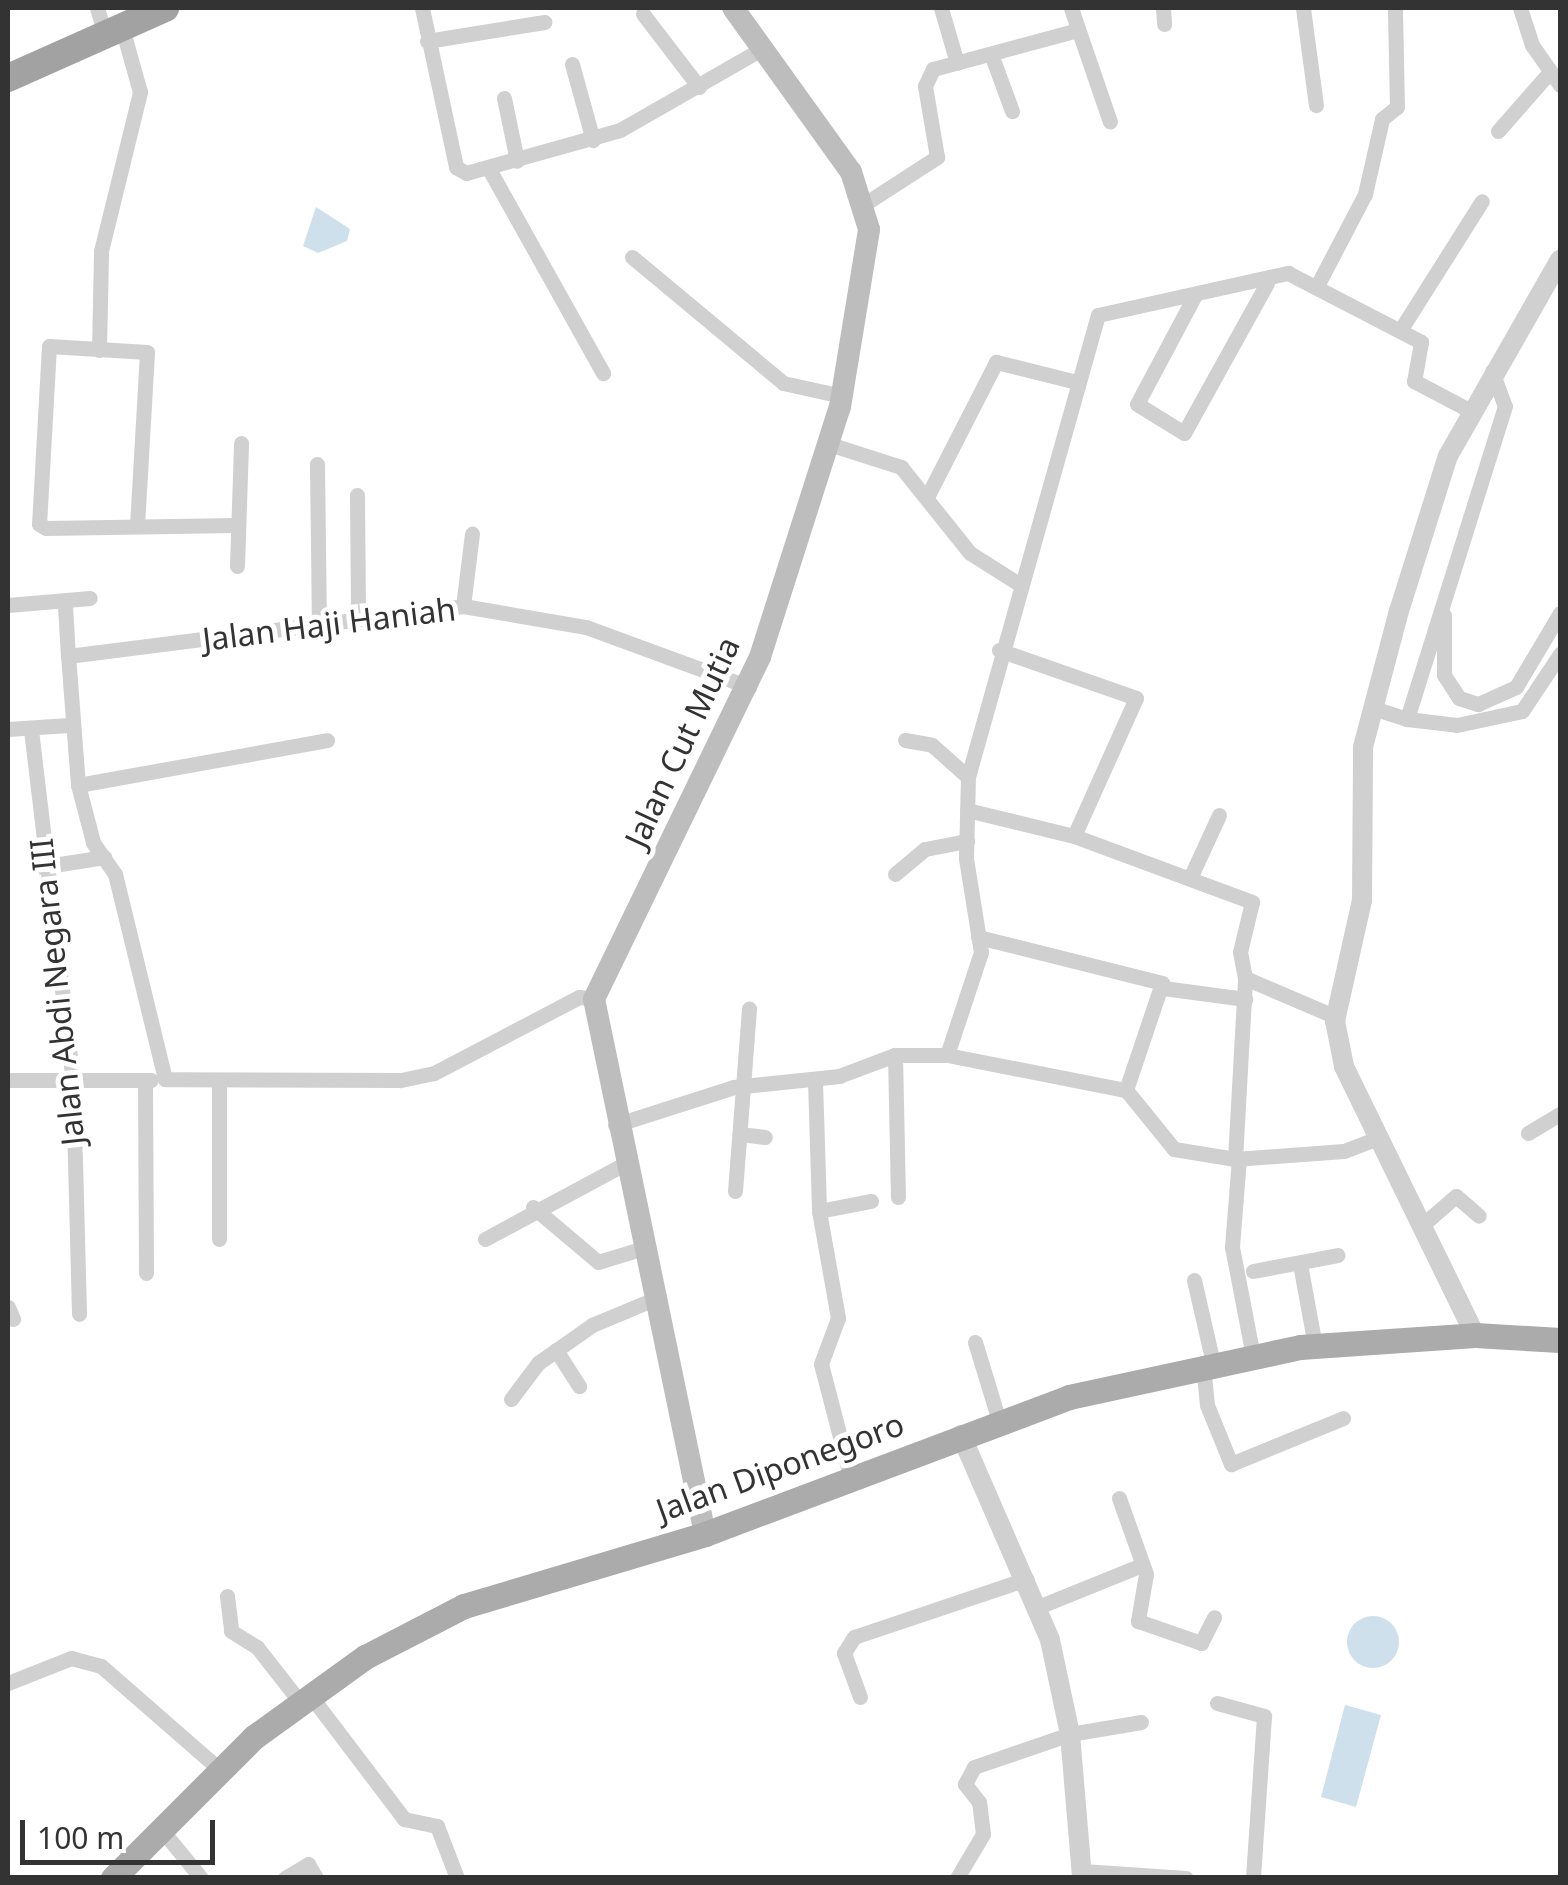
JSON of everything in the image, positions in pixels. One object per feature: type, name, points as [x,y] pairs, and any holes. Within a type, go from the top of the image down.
[{"type":"highway","points":[[8,78],[107,21],[166,8]]},
{"type":"main road","points":[[733,8],[756,52],[866,204]]},
{"type":"main road","name":"Jalan Cut Mutia","points":[[594,999],[749,687],[842,396],[867,263],[866,204]]},
{"type":"main road","points":[[594,999],[616,1126],[658,1297],[705,1534]]},
{"type":"main road","name":"Jalan Diponegoro","points":[[113,1878],[218,1768],[305,1699],[464,1606],[705,1534],[999,1421],[1208,1364],[1315,1346],[1475,1335],[1560,1340]]},
{"type":"street","points":[[422,8],[456,167],[489,169],[593,140],[700,87],[756,52]]},
{"type":"street","points":[[942,8],[957,63]]},
{"type":"street","points":[[1070,8],[1110,122]]},
{"type":"street","points":[[1303,8],[1316,105]]},
{"type":"street","points":[[1318,284],[1364,194],[1382,119],[1397,107],[1394,8]]},
{"type":"street","points":[[1498,132],[1555,79],[1520,8]]},
{"type":"street","points":[[644,14],[700,87]]},
{"type":"street","points":[[99,350],[101,251],[140,92],[107,21]]},
{"type":"street","points":[[427,40],[544,22]]},
{"type":"street","points":[[866,204],[938,158],[926,80],[957,63],[1078,30]]},
{"type":"street","points":[[990,54],[1012,111]]},
{"type":"street","points":[[572,64],[593,140]]},
{"type":"street","points":[[504,98],[517,161]]},
{"type":"street","points":[[489,169],[603,374]]},
{"type":"street","points":[[1400,329],[1482,201]]},
{"type":"street","points":[[632,258],[783,382],[842,396]]},
{"type":"street","points":[[1475,1335],[1427,1221],[1344,1066],[1336,1017],[1362,900],[1363,746],[1432,500],[1492,371],[1560,260]]},
{"type":"street","points":[[947,1055],[978,937],[966,841],[968,777],[998,650],[1077,382],[1103,309],[1267,283],[1282,273],[1318,284],[1400,329],[1423,346],[1414,381],[1471,411]]},
{"type":"street","points":[[1194,295],[1136,404],[1184,433],[1267,283]]},
{"type":"street","points":[[137,526],[148,357],[49,346],[42,357],[35,511],[46,528],[236,525]]},
{"type":"street","points":[[927,498],[996,362],[1077,382]]},
{"type":"street","points":[[1407,719],[1506,406],[1492,371]]},
{"type":"street","points":[[237,566],[241,444]]},
{"type":"street","points":[[829,444],[901,467],[970,553],[1019,584]]},
{"type":"street","points":[[317,464],[319,624]]},
{"type":"street","points":[[357,495],[358,618]]},
{"type":"street","points":[[463,606],[472,534]]},
{"type":"street","points":[[1446,592],[1444,675],[1459,698],[1478,704],[1516,687],[1560,613]]},
{"type":"street","points":[[8,605],[65,606],[90,598]]},
{"type":"street","points":[[65,606],[73,655],[69,725],[78,785],[104,858],[165,1078]]},
{"type":"street","name":"Jalan Haji Haniah","points":[[73,655],[463,606],[586,627],[749,687]]},
{"type":"street","points":[[998,650],[1136,698],[1074,836]]},
{"type":"street","points":[[1373,708],[1407,719],[1456,725],[1522,711],[1560,654]]},
{"type":"street","points":[[8,730],[69,725]]},
{"type":"street","name":"Jalan Abdi Negara III","points":[[31,730],[41,868],[73,1084],[79,1314]]},
{"type":"street","points":[[78,785],[327,740]]},
{"type":"street","points":[[905,740],[932,744],[968,777]]},
{"type":"street","points":[[966,810],[1074,836],[1191,876],[1253,904],[1240,952],[1245,999],[1232,1247],[1253,1356]]},
{"type":"street","points":[[1191,876],[1220,814]]},
{"type":"street","points":[[895,874],[925,849],[966,841]]},
{"type":"street","points":[[41,868],[104,858]]},
{"type":"street","points":[[978,937],[1156,976],[1163,988]]},
{"type":"street","points":[[1245,978],[1336,1017]]},
{"type":"street","points":[[1163,988],[1245,999]]},
{"type":"street","points":[[1126,1090],[1163,988]]},
{"type":"street","points":[[8,1080],[73,1084],[165,1078],[220,1080],[434,1073],[579,998],[594,999]]},
{"type":"street","points":[[734,1192],[749,1009]]},
{"type":"street","points":[[616,1126],[744,1086],[814,1081],[895,1054],[947,1055],[1126,1090],[1174,1150],[1237,1158],[1344,1151],[1380,1137]]},
{"type":"street","points":[[895,1054],[898,1197]]},
{"type":"street","points":[[219,1239],[220,1080]]},
{"type":"street","points":[[144,1081],[146,1273]]},
{"type":"street","points":[[814,1081],[818,1210],[838,1318],[821,1364],[850,1476]]},
{"type":"street","points":[[1528,1133],[1560,1114]]},
{"type":"street","points":[[740,1134],[764,1137]]},
{"type":"street","points":[[485,1240],[533,1207],[626,1163]]},
{"type":"street","points":[[1427,1221],[1456,1196],[1478,1216]]},
{"type":"street","points":[[818,1210],[872,1201]]},
{"type":"street","points":[[533,1207],[598,1262],[647,1247]]},
{"type":"street","points":[[1253,1270],[1338,1256]]},
{"type":"street","points":[[1300,1264],[1315,1346]]},
{"type":"street","points":[[1194,1280],[1208,1364],[1206,1405],[1230,1464],[1343,1418]]},
{"type":"street","points":[[511,1399],[556,1350],[658,1297]]},
{"type":"street","points":[[975,1342],[999,1421]]},
{"type":"street","points":[[556,1350],[579,1386]]},
{"type":"street","points":[[961,1435],[1038,1607],[1070,1734],[1083,1874],[1186,1878]]},
{"type":"street","points":[[1120,1498],[1142,1565],[1142,1626],[1206,1642],[1214,1616]]},
{"type":"street","points":[[1038,1607],[1142,1565]]},
{"type":"street","points":[[860,1697],[844,1653],[854,1637],[1026,1579]]},
{"type":"street","points":[[227,1596],[231,1631],[256,1647],[305,1699],[404,1819],[437,1826],[457,1878]]},
{"type":"street","points":[[8,1683],[71,1658],[102,1666],[218,1768]]},
{"type":"street","points":[[1217,1703],[1264,1716],[1253,1878]]},
{"type":"street","points":[[957,1878],[982,1834],[968,1774],[1070,1734],[1141,1722]]},
{"type":"street","points":[[161,1829],[200,1878]]},
{"type":"street","points":[[286,1878],[308,1864],[316,1878]]},
{"type":"water","points":[[316,207],[350,229],[347,241],[318,253],[303,246]]},
{"type":"water","points":[[1373,1616],[1391,1624],[1399,1642],[1391,1660],[1373,1668],[1355,1660],[1347,1642],[1355,1624]]},
{"type":"water","points":[[1345,1705],[1381,1715],[1356,1807],[1321,1797]]}]
